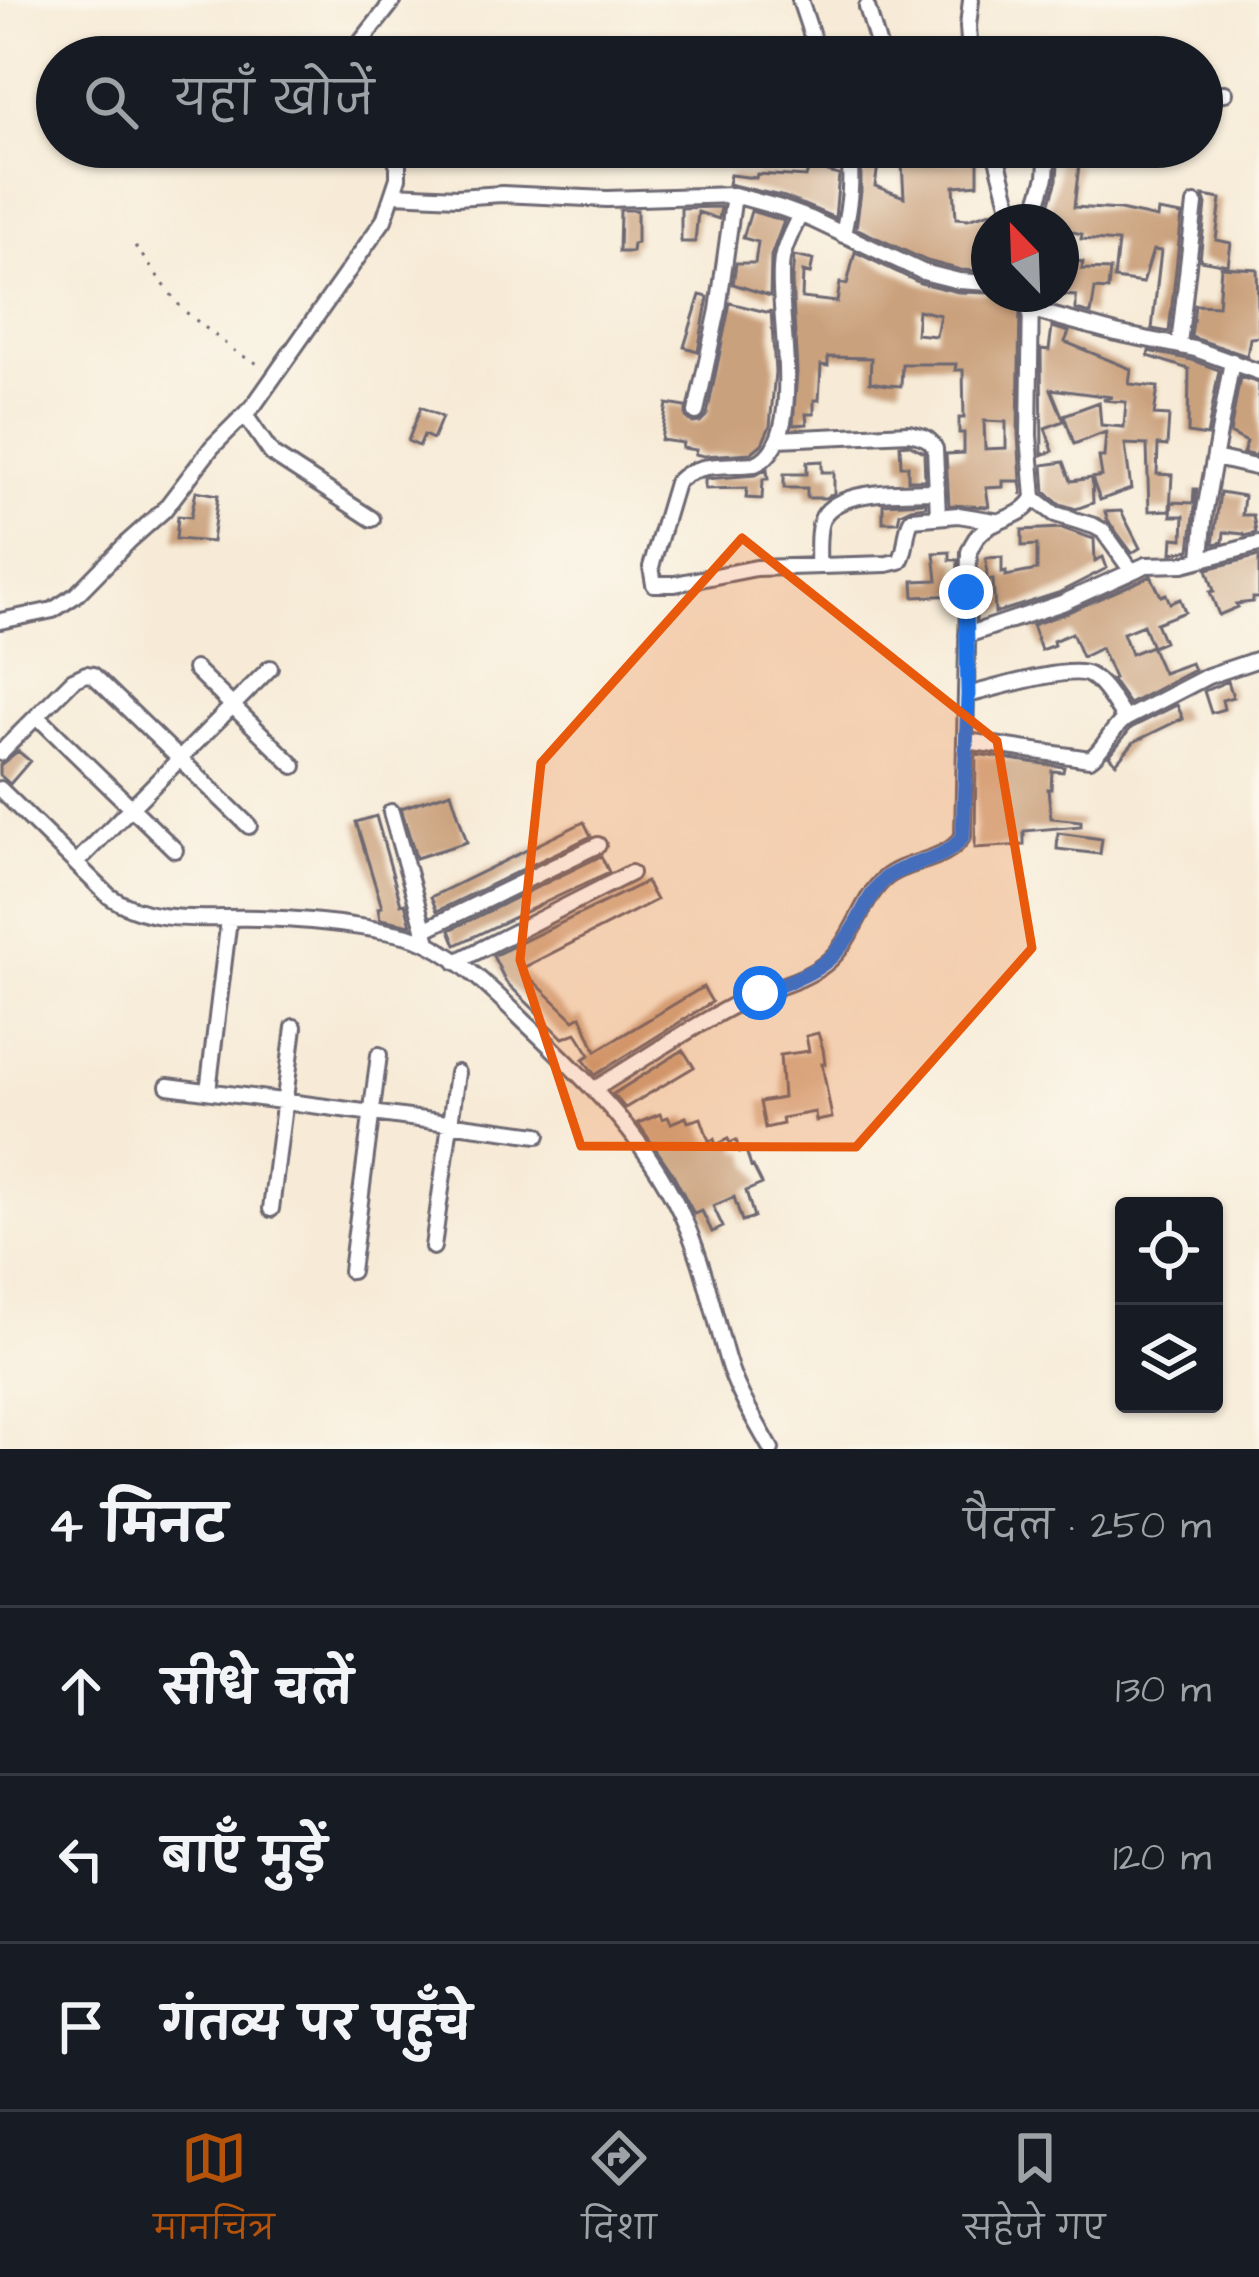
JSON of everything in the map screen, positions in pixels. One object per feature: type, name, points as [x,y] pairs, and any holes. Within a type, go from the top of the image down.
[{"type":"street","points":[[366,36],[394,0]]},
{"type":"street","points":[[800,0],[811,36]]},
{"type":"street","points":[[968,36],[971,0]]},
{"type":"street","points":[[867,7],[876,36]]},
{"type":"street","points":[[0,621],[53,610],[76,595],[164,510],[212,447],[245,416],[373,239],[394,194],[398,168]]},
{"type":"street","points":[[843,235],[850,168]]},
{"type":"street","points":[[1000,168],[1009,204]]},
{"type":"street","points":[[1038,204],[1047,168]]},
{"type":"street","points":[[394,194],[607,199],[734,195],[800,215],[923,272],[971,282]]},
{"type":"street","points":[[696,412],[718,310],[734,195]]},
{"type":"street","points":[[1179,345],[1195,204]]},
{"type":"street","points":[[800,215],[782,256],[779,302],[787,398],[778,439],[764,460],[694,469],[676,483],[650,576],[654,584],[757,568],[900,561],[911,519],[958,515],[995,521]]},
{"type":"street","points":[[596,1088],[738,1003],[814,972],[851,933],[883,880],[958,844],[965,826],[969,552],[982,529],[1024,511],[1034,498],[1029,435],[1032,312]]},
{"type":"street","points":[[1059,312],[1116,333],[1179,345],[1259,372]]},
{"type":"street","points":[[1201,558],[1232,362]]},
{"type":"street","points":[[245,416],[272,454],[372,519]]},
{"type":"street","points":[[778,439],[923,436],[935,449],[938,516]]},
{"type":"street","points":[[1215,458],[1259,468]]},
{"type":"street","points":[[818,566],[820,530],[832,507],[860,496],[937,490]]},
{"type":"street","points":[[1034,498],[1055,514],[1102,531],[1131,570]]},
{"type":"street","points":[[967,635],[1062,603],[1146,565],[1183,564],[1259,544]]},
{"type":"street","points":[[967,741],[1090,759],[1125,719],[1208,676],[1259,659]]},
{"type":"street","points":[[76,863],[269,668]]},
{"type":"street","points":[[195,669],[294,766]]},
{"type":"street","points":[[968,694],[1082,672],[1098,682],[1125,719]]},
{"type":"street","points":[[0,753],[73,680],[93,676],[249,826]]},
{"type":"street","points":[[37,716],[176,850]]},
{"type":"street","points":[[0,789],[109,896],[137,911],[178,918],[340,923],[426,937],[598,845]]},
{"type":"street","points":[[391,812],[426,937],[480,980],[596,1088],[644,1146],[686,1224],[707,1277],[735,1381],[771,1449]]},
{"type":"street","points":[[456,962],[631,873]]},
{"type":"street","points":[[208,1091],[229,919]]},
{"type":"street","points":[[271,1209],[294,1027]]},
{"type":"street","points":[[352,1271],[379,1055]]},
{"type":"street","points":[[433,1247],[458,1073]]},
{"type":"street","points":[[168,1086],[538,1135]]},
{"type":"path","points":[[135,246],[182,309],[237,353],[277,373]]},
{"type":"highlighted area","points":[[742,538],[997,741],[1032,948],[856,1147],[581,1146],[520,960],[541,763]]},
{"type":"building","points":[[809,168],[829,168],[828,172],[839,175],[835,218],[785,197],[728,184],[730,175],[806,177]]},
{"type":"building","points":[[861,168],[878,168],[875,186],[904,197],[902,168],[978,168],[978,184],[954,186],[956,218],[971,218],[971,270],[927,261],[856,228]]},
{"type":"building","points":[[1058,168],[1079,168],[1074,204],[1050,204]]},
{"type":"building","points":[[1203,196],[1221,199],[1216,240],[1231,243],[1228,265],[1200,260]]},
{"type":"building","points":[[721,207],[719,219],[698,212],[695,242],[681,242],[681,208]]},
{"type":"building","points":[[1079,207],[1157,218],[1158,211],[1182,215],[1169,332],[1152,329],[1161,251],[1153,250],[1143,283],[1114,279],[1118,242],[1081,239]]},
{"type":"building","points":[[620,210],[637,210],[637,243],[632,252],[619,252]]},
{"type":"building","points":[[751,211],[784,221],[771,256],[770,296],[733,284],[736,263],[755,263],[758,242],[743,238]]},
{"type":"building","points":[[855,252],[920,283],[971,292],[971,312],[1020,312],[1022,495],[1020,481],[1003,481],[1003,487],[986,488],[989,507],[949,505],[946,454],[964,453],[964,433],[959,433],[959,418],[964,418],[963,370],[955,370],[956,364],[902,364],[901,386],[870,382],[871,358],[828,357],[828,366],[821,365],[814,414],[806,414],[807,424],[793,425],[797,372],[794,256],[813,260],[810,274],[803,272],[802,298],[837,302],[840,283],[847,284]],"holes":[[[918,310],[940,315],[936,336],[916,334]],[[984,421],[1006,422],[1006,448],[985,449]]]},
{"type":"building","points":[[1079,261],[1082,269],[1110,270],[1108,290],[1095,289],[1091,314],[1079,311]]},
{"type":"building","points":[[1221,267],[1257,269],[1259,337],[1250,338],[1247,356],[1191,337],[1195,305],[1218,306]]},
{"type":"building","points":[[700,295],[708,297],[698,351],[684,347]]},
{"type":"building","points":[[730,303],[771,310],[775,372],[770,426],[762,444],[751,453],[704,456],[682,448],[683,443],[661,440],[667,404],[686,407],[686,417],[693,423],[707,415]]},
{"type":"building","points":[[1052,327],[1069,332],[1065,342],[1131,369],[1129,384],[1158,387],[1154,415],[1169,416],[1167,446],[1158,445],[1157,474],[1172,475],[1170,510],[1149,511],[1147,445],[1125,444],[1131,489],[1100,500],[1092,478],[1102,476],[1099,457],[1104,457],[1106,432],[1074,444],[1064,415],[1099,402],[1101,425],[1124,427],[1126,402],[1051,389],[1064,421],[1045,428],[1053,451],[1042,455],[1041,349],[1049,350]]},
{"type":"building","points":[[1149,351],[1219,370],[1207,436],[1188,433],[1189,369],[1148,356]]},
{"type":"building","points":[[1240,377],[1259,383],[1256,456],[1243,453],[1247,442],[1230,433]]},
{"type":"building","points":[[421,407],[442,417],[433,439],[424,435],[419,446],[408,441]]},
{"type":"building","points":[[900,445],[924,452],[925,480],[908,480],[908,466],[901,466]]},
{"type":"building","points":[[822,461],[822,472],[834,472],[834,493],[807,498],[807,488],[784,488],[784,474],[807,474],[807,462]]},
{"type":"building","points":[[1064,462],[1071,481],[1092,478],[1093,503],[1076,509],[1045,492],[1043,465]]},
{"type":"building","points":[[767,469],[762,499],[746,498],[747,488],[705,489],[705,479],[756,475]]},
{"type":"building","points":[[1194,489],[1190,550],[1172,553],[1173,538],[1183,539],[1184,516],[1171,516],[1172,502],[1193,503]]},
{"type":"building","points":[[196,491],[218,495],[212,542],[176,539],[178,516],[191,517]]},
{"type":"building","points":[[1220,492],[1244,496],[1242,515],[1253,515],[1256,533],[1224,532],[1223,542],[1213,544]]},
{"type":"building","points":[[926,502],[926,506],[900,513],[898,522],[883,522],[883,504]]},
{"type":"building","points":[[1121,511],[1140,548],[1132,553],[1105,512]]},
{"type":"building","points":[[1062,528],[1094,539],[1095,561],[1103,557],[1107,568],[1058,593],[995,613],[986,558],[1002,557],[1006,576],[1037,570],[1037,545],[1022,546],[1022,530]]},
{"type":"building","points":[[950,552],[950,560],[958,560],[957,595],[914,597],[913,581],[937,580],[934,553]]},
{"type":"building","points":[[1259,556],[1259,598],[1219,615],[1207,569]]},
{"type":"building","points":[[1151,576],[1161,596],[1166,594],[1170,603],[1180,599],[1185,612],[1156,623],[1164,642],[1152,647],[1143,625],[1123,633],[1131,654],[1151,646],[1163,673],[1191,663],[1194,670],[1129,704],[1111,679],[1101,648],[1082,657],[1072,633],[1041,650],[1032,625]]},
{"type":"building","points":[[1228,681],[1233,697],[1222,700],[1224,709],[1211,713],[1204,691]]},
{"type":"building","points":[[1177,705],[1183,718],[1134,742],[1116,763],[1109,756],[1131,728]]},
{"type":"building","points":[[18,751],[30,761],[10,784],[0,775],[0,765]]},
{"type":"building","points":[[976,754],[1064,767],[1063,772],[1052,771],[1048,789],[1051,818],[1081,821],[1081,826],[1024,831],[1024,845],[975,848]]},
{"type":"building","points":[[451,792],[467,842],[416,858],[401,808]]},
{"type":"building","points":[[376,816],[411,925],[380,919],[378,908],[382,907],[356,822]]},
{"type":"building","points":[[584,822],[591,836],[437,911],[431,897]]},
{"type":"building","points":[[1058,833],[1102,839],[1100,854],[1057,849]]},
{"type":"building","points":[[601,856],[609,872],[456,945],[450,930]]},
{"type":"building","points":[[646,882],[656,900],[521,969],[574,1020],[581,1016],[596,1051],[703,987],[712,1002],[595,1075],[583,1059],[590,1055],[576,1033],[563,1038],[506,982],[493,956]]},
{"type":"building","points":[[818,1033],[832,1118],[816,1121],[815,1112],[782,1118],[783,1124],[765,1128],[760,1102],[783,1098],[780,1055],[809,1051],[806,1036]]},
{"type":"building","points":[[683,1050],[694,1067],[625,1108],[613,1094]]},
{"type":"building","points":[[660,1114],[671,1123],[701,1118],[709,1141],[714,1139],[716,1145],[736,1140],[740,1152],[746,1150],[762,1184],[746,1191],[754,1217],[742,1221],[734,1197],[713,1206],[723,1227],[712,1232],[702,1211],[694,1214],[638,1123]]},
{"type":"route","points":[[760,993],[814,972],[830,960],[883,880],[952,849],[963,836],[966,592]]}]
